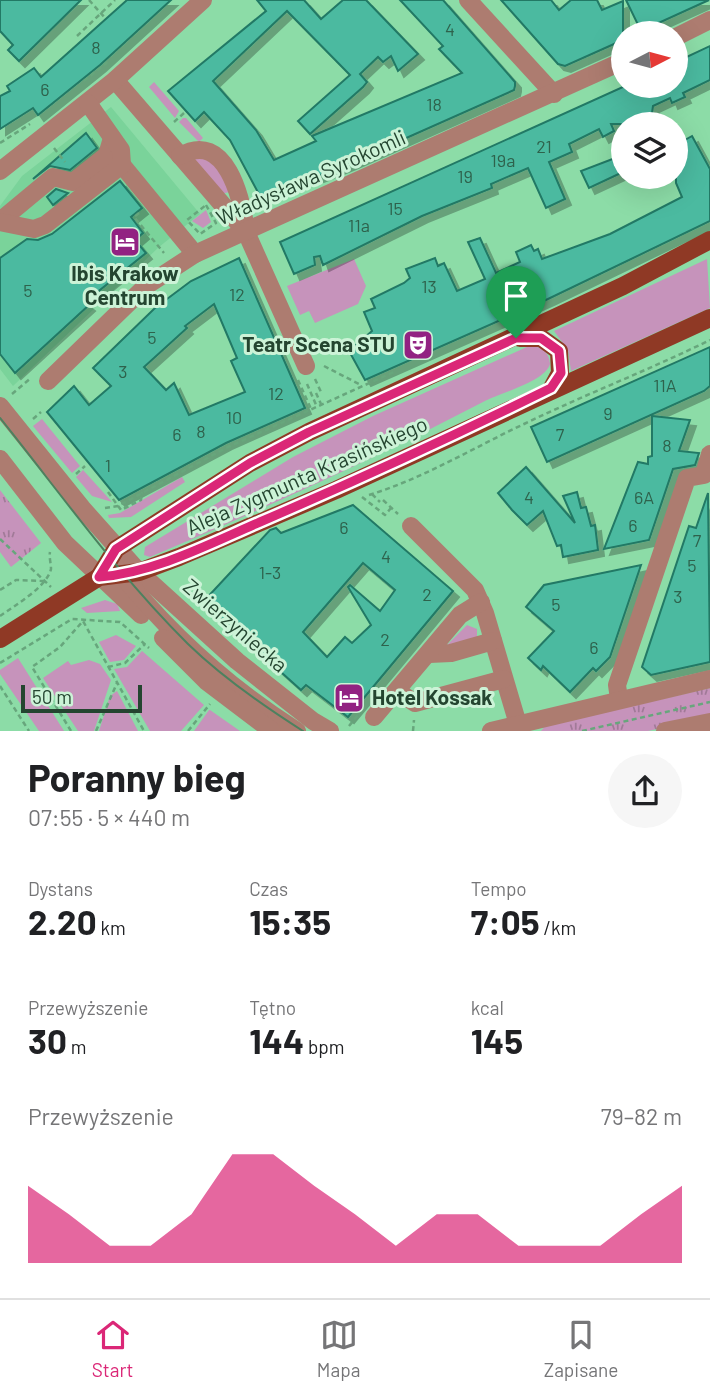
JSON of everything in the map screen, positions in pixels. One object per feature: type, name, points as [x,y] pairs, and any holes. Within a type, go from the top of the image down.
[{"type":"main road","name":"Aleja Zygmunta Krasińskiego","points":[[99,577],[113,554],[193,497],[262,457],[309,432],[516,338],[710,240]]},
{"type":"main road","name":"Aleja Zygmunta Krasińskiego","points":[[99,577],[131,573],[336,489],[551,388],[710,318]]},
{"type":"main road","points":[[516,338],[541,338],[559,351],[561,373],[551,388]]},
{"type":"main road","points":[[3,637],[99,577]]},
{"type":"street","points":[[0,171],[88,103],[203,0]]},
{"type":"street","points":[[468,0],[554,94]]},
{"type":"street","points":[[688,31],[710,20]]},
{"type":"street","name":"Władysława Syrokomli","points":[[48,380],[146,286],[195,254],[611,67]]},
{"type":"street","points":[[115,80],[246,232],[306,366]]},
{"type":"street","points":[[88,103],[121,150],[122,165],[195,254]]},
{"type":"street","points":[[0,222],[53,177],[73,183],[107,155],[111,138]]},
{"type":"street","points":[[180,156],[200,149],[210,149],[218,155],[243,204],[246,232]]},
{"type":"street","points":[[0,222],[34,229],[45,225],[122,165]]},
{"type":"street","points":[[0,406],[113,554]]},
{"type":"street","points":[[0,423],[113,554]]},
{"type":"street","points":[[619,699],[617,685],[687,478],[704,475],[710,454]]},
{"type":"street","points":[[0,459],[65,543],[126,599],[206,681],[271,731]]},
{"type":"street","points":[[406,521],[468,580],[481,602],[519,727]]},
{"type":"street","name":"Zwierzyniecka","points":[[113,554],[131,573],[237,661],[313,721],[330,731]]},
{"type":"street","points":[[131,573],[165,625],[211,669],[245,697],[297,731]]},
{"type":"street","points":[[374,717],[460,615],[481,602]]},
{"type":"street","points":[[429,654],[451,653],[494,641]]},
{"type":"street","points":[[397,691],[415,703],[504,679]]},
{"type":"street","points":[[491,731],[519,727],[619,699],[710,679]]},
{"type":"street","points":[[665,731],[710,722]]},
{"type":"path","points":[[89,0],[106,19]]},
{"type":"path","points":[[77,36],[115,0]]},
{"type":"path","points":[[76,88],[115,56]]},
{"type":"path","points":[[0,143],[37,120]]},
{"type":"path","points":[[152,202],[134,216],[162,251]]},
{"type":"path","points":[[206,205],[216,223],[200,234],[187,220],[191,217],[206,205]]},
{"type":"path","points":[[391,508],[384,515],[362,497],[460,458],[524,424],[710,340]]},
{"type":"path","points":[[308,387],[317,407]]},
{"type":"path","points":[[316,393],[321,404]]},
{"type":"path","points":[[34,418],[41,412]]},
{"type":"path","points":[[74,475],[85,466]]},
{"type":"path","points":[[108,492],[121,510],[141,500],[142,492]]},
{"type":"path","points":[[372,494],[406,521]]},
{"type":"path","points":[[99,508],[117,506],[133,497]]},
{"type":"path","points":[[0,538],[50,587]]},
{"type":"path","points":[[0,616],[30,596],[43,581],[51,569],[51,544]]},
{"type":"path","points":[[0,590],[16,580],[43,581]]},
{"type":"path","points":[[69,615],[72,619]]},
{"type":"path","points":[[0,663],[72,619],[102,619],[120,622],[145,644],[125,663],[108,667]]},
{"type":"path","points":[[83,621],[144,731]]},
{"type":"path","points":[[71,731],[32,667],[60,648],[83,621]]},
{"type":"path","points":[[96,731],[117,683]]},
{"type":"path","points":[[0,686],[29,731]]},
{"type":"path","points":[[582,731],[710,702]]},
{"type":"path","points":[[188,731],[210,704]]},
{"type":"shaded area","points":[[111,107],[200,214],[159,247],[13,386],[0,369],[0,206],[22,176]]},
{"type":"green space","points":[[154,82],[179,111],[175,118],[149,87]]},
{"type":"green space","points":[[186,118],[203,138],[199,142],[179,122]]},
{"type":"green space","points":[[195,156],[214,158],[229,192],[222,194],[195,160]]},
{"type":"green space","points":[[206,210],[211,222],[203,228],[192,221]]},
{"type":"green space","points":[[354,259],[366,286],[358,304],[315,323],[309,311],[300,315],[287,286]]},
{"type":"green space","points":[[707,259],[710,308],[571,371],[568,350],[554,331]]},
{"type":"green space","points":[[527,347],[543,350],[550,364],[531,382],[276,502],[150,557],[144,555],[145,547],[293,457],[373,416]]},
{"type":"green space","points":[[42,419],[80,466],[72,473],[33,426]]},
{"type":"green space","points":[[83,470],[112,502],[92,496],[76,477]]},
{"type":"green space","points":[[182,477],[185,482],[131,517],[109,518],[108,515],[120,513]]},
{"type":"green space","points":[[0,490],[41,543],[11,567],[0,552]]},
{"type":"green space","points":[[105,600],[117,604],[120,611],[87,613],[81,608]]},
{"type":"green space","points":[[467,625],[477,629],[477,639],[445,647]]},
{"type":"green space","points":[[116,635],[136,646],[124,660],[110,662],[99,642]]},
{"type":"green space","points":[[142,651],[204,705],[181,731],[150,731],[114,669],[127,667]]},
{"type":"green space","points":[[18,658],[64,731],[39,731],[0,674],[0,670]]},
{"type":"green space","points":[[89,660],[100,664],[111,680],[94,731],[78,731],[43,678],[68,661],[71,665]]},
{"type":"green space","points":[[710,688],[710,717],[648,731],[541,731],[545,726]]},
{"type":"green space","points":[[117,691],[138,731],[99,731],[110,696]]},
{"type":"green space","points":[[210,710],[240,731],[194,731]]},
{"type":"building","points":[[0,0],[81,0],[19,61],[8,50],[13,45],[0,31]]},
{"type":"building","points":[[127,0],[171,0],[100,65],[38,115],[33,108],[0,129],[0,96],[10,91],[7,86],[34,68],[41,77]]},
{"type":"building","points":[[257,0],[304,0],[321,19],[343,0],[366,0],[418,54],[398,71],[391,56],[383,62],[378,57],[360,74],[367,82],[363,87],[310,134],[298,121],[350,75],[287,11],[213,81],[256,130],[274,160],[316,141],[312,136],[462,73],[439,49],[443,46],[400,0],[443,0],[515,82],[514,90],[350,163],[318,176],[317,173],[261,198],[230,140],[204,112],[195,121],[168,91],[266,11]]},
{"type":"building","points":[[501,0],[551,0],[559,10],[571,0],[597,0],[602,10],[623,1],[623,21],[611,21],[611,45],[565,66],[558,64]]},
{"type":"building","points":[[626,0],[709,0],[663,21],[636,21]]},
{"type":"building","points":[[710,46],[710,80],[688,91],[688,56]]},
{"type":"building","points":[[611,92],[611,98],[670,98],[653,106],[652,112],[611,112],[611,133],[603,137],[599,129],[569,144],[572,152],[549,162],[565,199],[546,208],[528,168],[491,184],[492,188],[422,216],[323,265],[320,256],[314,257],[315,265],[294,274],[280,242]]},
{"type":"building","points":[[670,98],[683,98],[672,103]]},
{"type":"building","points":[[86,133],[97,148],[70,170],[50,166],[33,179]]},
{"type":"building","points":[[692,136],[710,169],[710,221],[548,299],[365,380],[349,351],[372,331],[364,312],[375,308],[371,299],[410,278],[406,269],[435,258],[438,266],[444,263],[457,291],[485,279],[468,242],[480,238],[496,273],[520,262],[516,252],[531,245],[534,251],[538,249],[542,259],[610,234],[682,197],[679,189],[688,189],[688,138]]},
{"type":"building","points":[[611,160],[611,178],[589,188],[581,171]]},
{"type":"building","points":[[120,181],[142,208],[131,217],[143,233],[135,240],[146,253],[85,302],[89,305],[15,373],[0,354],[0,258],[27,239],[38,240],[52,234]]},
{"type":"building","points":[[56,189],[68,193],[53,205],[47,197]]},
{"type":"building","points":[[239,258],[305,408],[226,443],[119,500],[47,412],[74,386],[89,405],[111,386],[93,368],[155,308],[191,281]],"holes":[[[214,304],[237,358],[231,361],[245,392],[189,415],[174,383],[166,390],[144,367],[187,328],[185,326]]]},
{"type":"building","points":[[710,347],[710,386],[704,391],[547,462],[531,427]]},
{"type":"building","points":[[652,416],[690,420],[679,451],[699,453],[695,465],[673,469],[649,540],[604,549],[638,462],[648,464],[648,457],[652,456]]},
{"type":"building","points":[[526,467],[575,523],[563,496],[577,492],[581,508],[586,507],[591,526],[595,525],[598,550],[563,557],[561,545],[557,546],[543,511],[527,525],[512,510],[498,493]]},
{"type":"building","points":[[708,493],[710,662],[651,675],[642,667],[689,526],[696,528]]},
{"type":"building","points":[[353,505],[453,591],[348,717],[306,685],[301,690],[203,602],[270,530],[276,528],[281,533]],"holes":[[[363,563],[395,590],[380,611],[350,585],[348,587],[371,625],[352,643],[345,637],[327,657],[303,632]]]},
{"type":"building","points":[[641,565],[610,657],[596,671],[593,668],[570,692],[543,666],[541,670],[528,658],[554,631],[526,607],[544,585]]},
{"type":"tram line","points":[[0,418],[114,563],[188,644],[229,680],[303,731]]},
{"type":"place","name":"Ibis Krakow Centrum","points":[[125,242]]},
{"type":"place","name":"Teatr Scena STU","points":[[418,345]]},
{"type":"place","name":"Hotel Kossak","points":[[349,698]]},
{"type":"route","points":[[535,337],[548,340],[559,351],[561,373],[551,388],[336,489],[179,557],[139,572],[99,577],[116,549],[133,536],[250,463],[309,432],[516,338],[535,337]]}]
